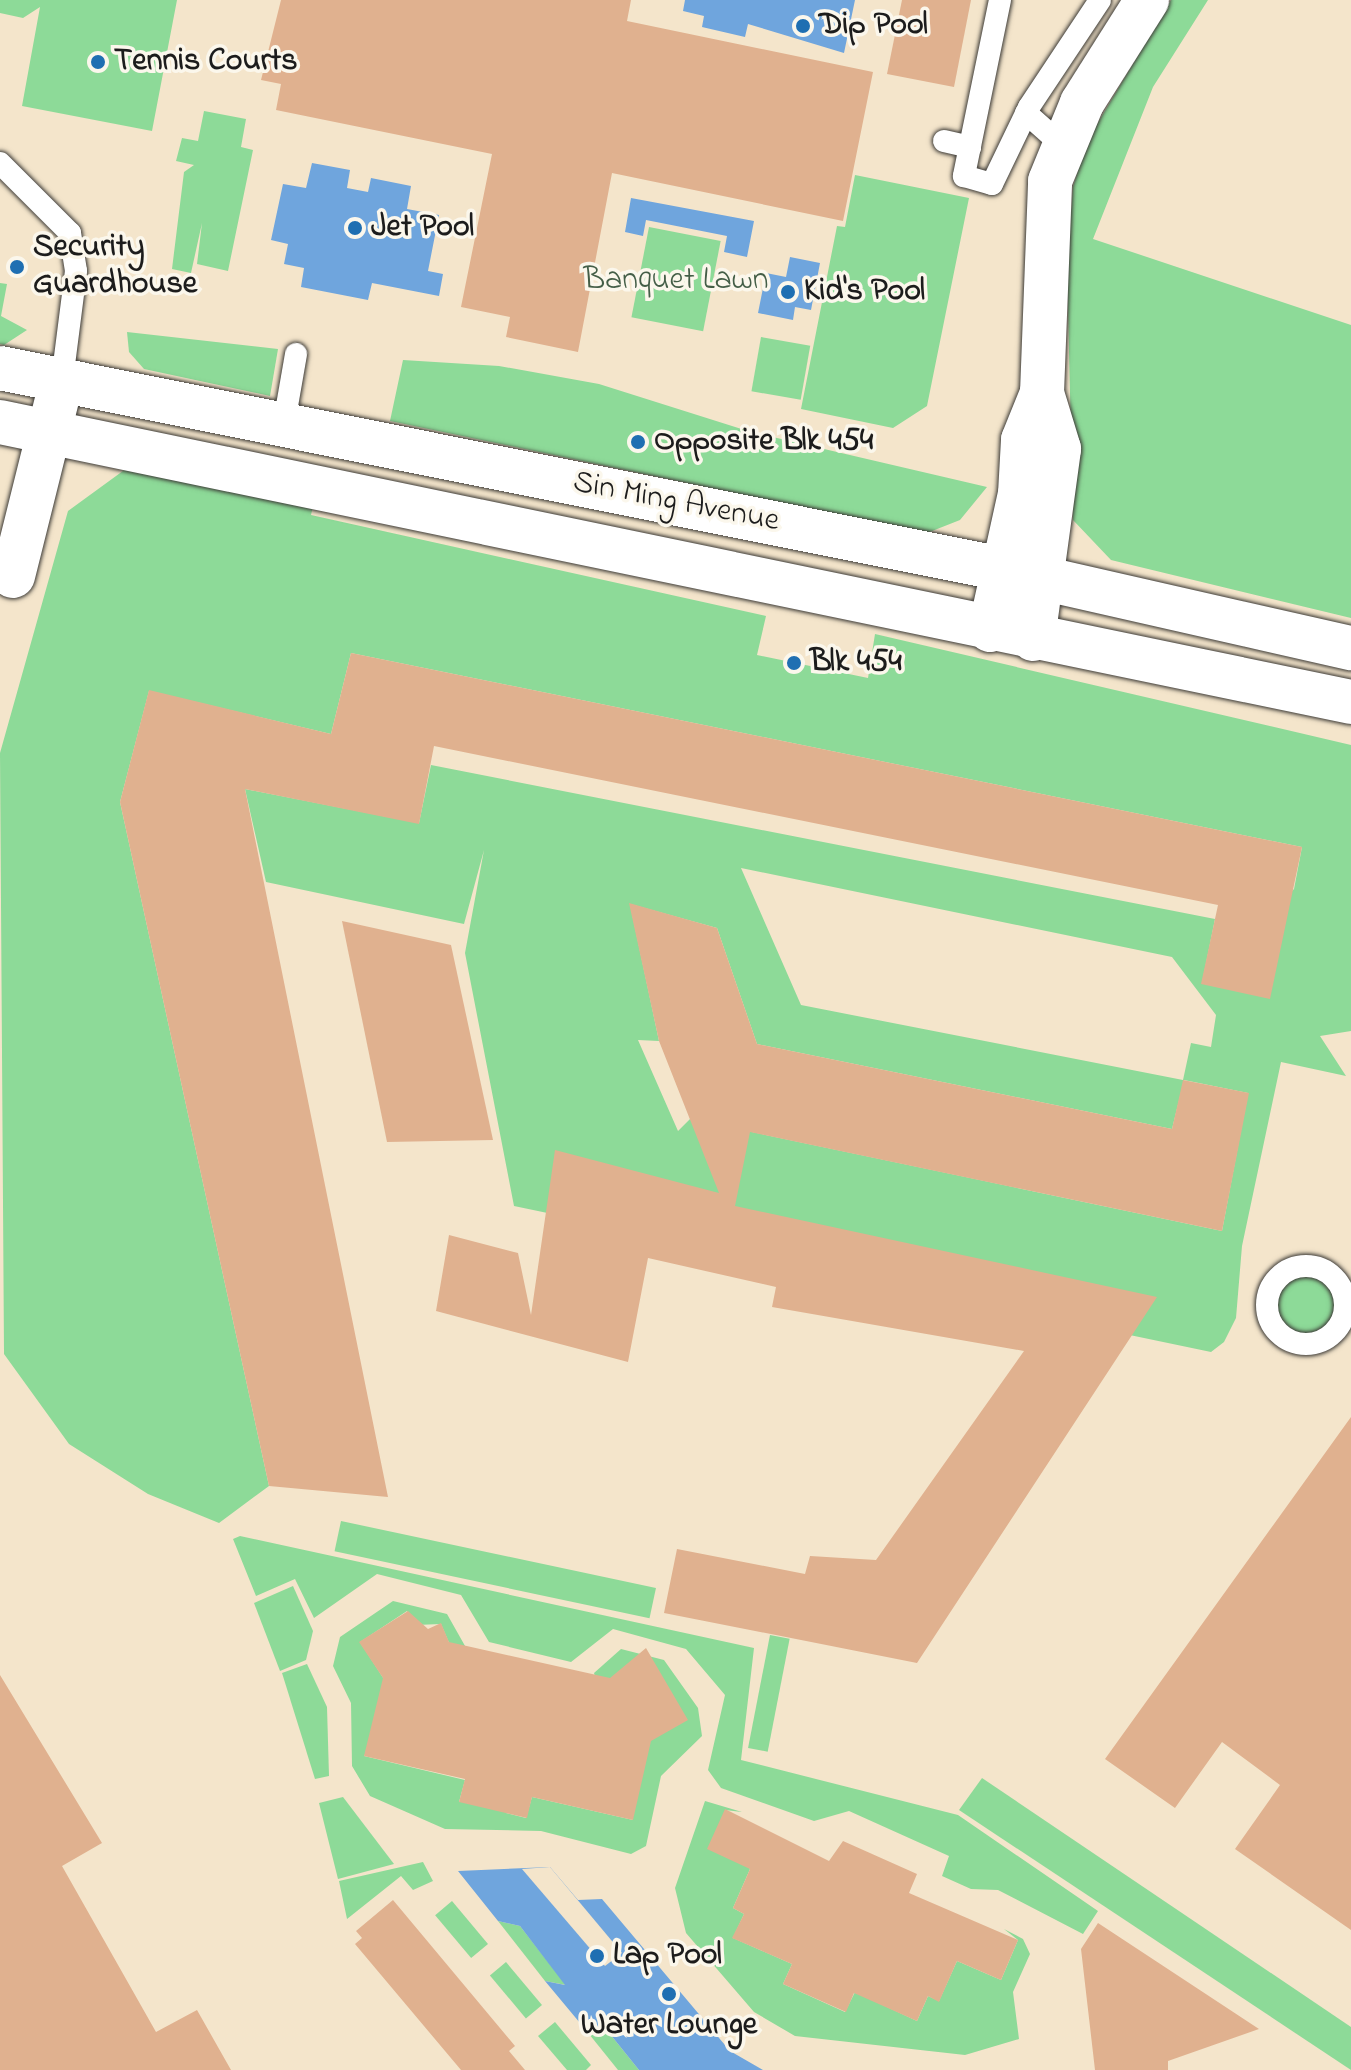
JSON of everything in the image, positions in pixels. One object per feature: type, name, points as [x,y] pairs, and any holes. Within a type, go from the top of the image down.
[{"type":"main road","points":[[1033,639],[1045,579],[1059,449],[1042,393],[1045,232],[1061,144],[1147,0]]},
{"type":"main road","name":"Sin Ming Avenue","points":[[0,368],[1002,569],[1351,648]]},
{"type":"main road","points":[[13,576],[62,380]]},
{"type":"main road","points":[[990,630],[1023,440],[1042,393]]},
{"type":"main road","name":"Sin Ming Avenue","points":[[0,422],[1033,639],[1351,702]]},
{"type":"lane","points":[[1000,0],[964,176],[992,184],[1026,113],[1100,0]]},
{"type":"lane","points":[[1026,113],[1061,144]]},
{"type":"lane","points":[[944,141],[970,147]]},
{"type":"lane","points":[[0,163],[70,233],[76,271],[62,380]]},
{"type":"lane","points":[[284,423],[296,354]]},
{"type":"green space","name":"Tennis Courts","points":[[0,0],[177,0],[152,131],[22,106],[40,7],[23,18],[0,13]]},
{"type":"green space","points":[[1171,0],[1208,0],[1153,87],[1093,239],[1351,325],[1351,618],[1111,560],[1073,520],[1067,266],[1073,187],[1087,141]]},
{"type":"green space","points":[[204,111],[246,119],[241,147],[253,150],[228,271],[197,264],[202,223],[191,273],[172,269],[184,172],[194,165],[176,161],[182,138],[198,141]]},
{"type":"green space","points":[[855,175],[969,198],[927,406],[893,428],[801,409],[837,226],[845,227]]},
{"type":"green space","name":"Banquet Lawn","points":[[649,227],[721,241],[703,331],[631,317]]},
{"type":"green space","points":[[0,283],[7,284],[1,316],[27,330],[4,345],[0,344]]},
{"type":"green space","points":[[127,332],[278,349],[270,396],[144,369],[129,352]]},
{"type":"green space","points":[[761,337],[810,346],[801,400],[751,391]]},
{"type":"green space","points":[[403,360],[499,366],[599,384],[751,432],[987,487],[960,520],[927,533],[390,421]]},
{"type":"green space","points":[[149,452],[317,489],[311,515],[766,616],[757,655],[868,678],[875,634],[1351,745],[1351,1031],[1320,1036],[1346,1076],[1281,1062],[1242,1246],[1236,1318],[1224,1342],[1211,1352],[514,1206],[465,953],[484,850],[464,924],[266,882],[245,789],[419,823],[431,765],[1215,919],[1202,983],[1294,889],[1302,847],[351,653],[331,734],[149,691],[120,802],[269,1486],[219,1523],[148,1494],[69,1444],[4,1354],[0,753],[68,511]],"holes":[[[741,868],[1172,957],[1216,1015],[1211,1047],[1191,1043],[1183,1080],[801,1005]],[[630,904],[717,928],[757,1044],[1172,1129],[1184,1080],[1248,1093],[1222,1231],[690,1119],[678,1131],[638,1040],[659,1041]]]},
{"type":"green space","points":[[1300,1267],[1314,1267],[1328,1273],[1339,1284],[1345,1305],[1343,1320],[1334,1332],[1322,1341],[1300,1343],[1286,1337],[1275,1326],[1269,1312],[1269,1298],[1275,1284],[1286,1273]]},
{"type":"green space","points":[[341,1521],[656,1588],[650,1618],[335,1551]]},
{"type":"green space","points":[[240,1536],[754,1648],[741,1760],[958,1815],[1098,1911],[1083,1934],[998,1890],[971,1889],[942,1876],[949,1856],[849,1811],[814,1821],[721,1788],[708,1770],[725,1695],[686,1649],[613,1629],[571,1662],[489,1642],[461,1595],[377,1574],[314,1618],[295,1579],[256,1596],[233,1539]]},
{"type":"green space","points":[[293,1586],[313,1631],[306,1660],[280,1671],[254,1603]]},
{"type":"green space","points":[[393,1601],[447,1614],[469,1653],[456,1659],[441,1624],[416,1625],[407,1611],[360,1642],[398,1701],[364,1756],[465,1780],[459,1802],[509,1798],[506,1813],[526,1818],[532,1797],[633,1820],[594,1673],[621,1649],[664,1660],[698,1708],[702,1736],[661,1776],[646,1846],[631,1854],[541,1831],[445,1829],[370,1796],[352,1766],[351,1703],[333,1666],[340,1637]]},
{"type":"green space","points":[[770,1635],[790,1639],[768,1752],[748,1748]]},
{"type":"green space","points":[[307,1664],[327,1707],[329,1776],[315,1779],[282,1673]]},
{"type":"green space","points":[[982,1778],[1351,2027],[1351,2070],[959,1810]]},
{"type":"green space","points":[[343,1797],[394,1864],[338,1879],[319,1803]]},
{"type":"green space","points":[[705,1801],[742,1812],[725,1810],[750,1869],[733,1908],[744,1914],[733,1938],[792,1964],[783,1984],[845,2012],[855,1992],[917,2021],[928,1996],[939,2001],[957,1961],[1001,1980],[1018,1940],[1004,1929],[1023,1939],[1030,1954],[1013,1992],[1019,2039],[965,2055],[795,2036],[754,2012],[686,1933],[675,1888]]},
{"type":"green space","points":[[423,1862],[433,1881],[413,1890],[401,1876],[347,1919],[339,1881]]},
{"type":"green space","points":[[452,1901],[488,1944],[471,1958],[435,1915]]},
{"type":"green space","points":[[498,1921],[520,1926],[566,1985],[545,1981]]},
{"type":"green space","points":[[506,1962],[542,2005],[526,2018],[490,1975]]},
{"type":"green space","points":[[555,2022],[591,2065],[586,2070],[567,2070],[538,2036]]},
{"type":"green space","points":[[585,2029],[610,2034],[639,2070],[618,2070]]},
{"type":"water","name":"Dip Pool","points":[[685,0],[855,0],[844,53],[748,24],[745,37],[702,27],[704,16],[683,11]]},
{"type":"water","name":"Jet Pool","points":[[312,163],[350,170],[347,188],[368,192],[371,178],[411,186],[407,209],[439,215],[428,271],[443,274],[439,296],[372,283],[368,300],[301,287],[304,268],[284,264],[288,244],[271,240],[283,184],[306,188]]},
{"type":"water","points":[[631,198],[754,221],[747,257],[724,252],[727,236],[646,220],[643,236],[625,232]]},
{"type":"water","name":"Kid's Pool","points":[[790,257],[820,263],[811,310],[795,307],[793,320],[758,313],[766,273],[786,277]]},
{"type":"water","name":"Lap Pool","points":[[550,1867],[578,1900],[602,1899],[730,2051],[763,2070],[639,2070],[610,2034],[585,2029],[545,1981],[565,1985],[520,1926],[498,1921],[458,1871]]},
{"type":"pier","points":[[550,1867],[622,1953],[605,1966],[522,1869]]},
{"type":"building","points":[[281,0],[631,0],[627,21],[873,72],[843,221],[612,173],[578,352],[506,337],[510,317],[461,307],[492,154],[276,110],[281,84],[261,80]]},
{"type":"building","points":[[902,0],[971,0],[954,87],[887,74]]},
{"type":"building","points":[[351,653],[1302,847],[1270,999],[1201,984],[1218,905],[434,746],[419,824],[245,789],[388,1497],[269,1486],[120,802],[149,690],[331,734]]},
{"type":"building","points":[[629,903],[717,928],[757,1044],[1172,1129],[1183,1080],[1249,1093],[1222,1231],[750,1132],[735,1206],[1157,1297],[917,1663],[664,1613],[677,1549],[805,1574],[810,1556],[876,1560],[1024,1351],[772,1307],[776,1287],[648,1258],[628,1362],[436,1311],[449,1235],[518,1253],[531,1315],[555,1150],[719,1193],[659,1041]]},
{"type":"building","points":[[342,921],[451,945],[493,1140],[387,1142]]},
{"type":"building","points":[[1351,1417],[1351,1930],[1235,1849],[1280,1785],[1222,1742],[1175,1808],[1105,1759]]},
{"type":"building","points":[[408,1611],[428,1629],[441,1623],[449,1642],[610,1678],[646,1648],[688,1720],[651,1741],[633,1820],[532,1797],[527,1818],[459,1802],[465,1779],[364,1756],[383,1678],[359,1642]]},
{"type":"building","points":[[0,1675],[102,1843],[62,1866],[156,2032],[197,2010],[231,2070],[0,2070]]},
{"type":"building","points":[[725,1809],[829,1861],[843,1841],[917,1874],[909,1893],[1018,1940],[1001,1980],[957,1961],[939,2002],[928,1996],[917,2021],[854,1993],[846,2012],[783,1984],[792,1964],[732,1938],[744,1914],[733,1908],[750,1869],[707,1849]]},
{"type":"building","points":[[393,1900],[515,2046],[509,2051],[525,2070],[461,2070],[355,1944],[362,1938],[356,1931]]},
{"type":"building","points":[[1098,1923],[1259,2029],[1168,2061],[1168,2070],[1095,2070],[1081,1949]]},
{"type":"place","name":"Dip Pool","points":[[803,26]]},
{"type":"place","name":"Tennis Courts","points":[[98,62]]},
{"type":"place","name":"Jet Pool","points":[[355,228]]},
{"type":"place","name":"Security Guardhouse","points":[[17,267]]},
{"type":"place","name":"Kid's Pool","points":[[788,292]]},
{"type":"place","name":"Opposite Blk 454","points":[[638,442]]},
{"type":"place","name":"Blk 454","points":[[794,663]]},
{"type":"place","name":"Lap Pool","points":[[597,1956]]},
{"type":"place","name":"Water Lounge","points":[[669,1994]]}]
